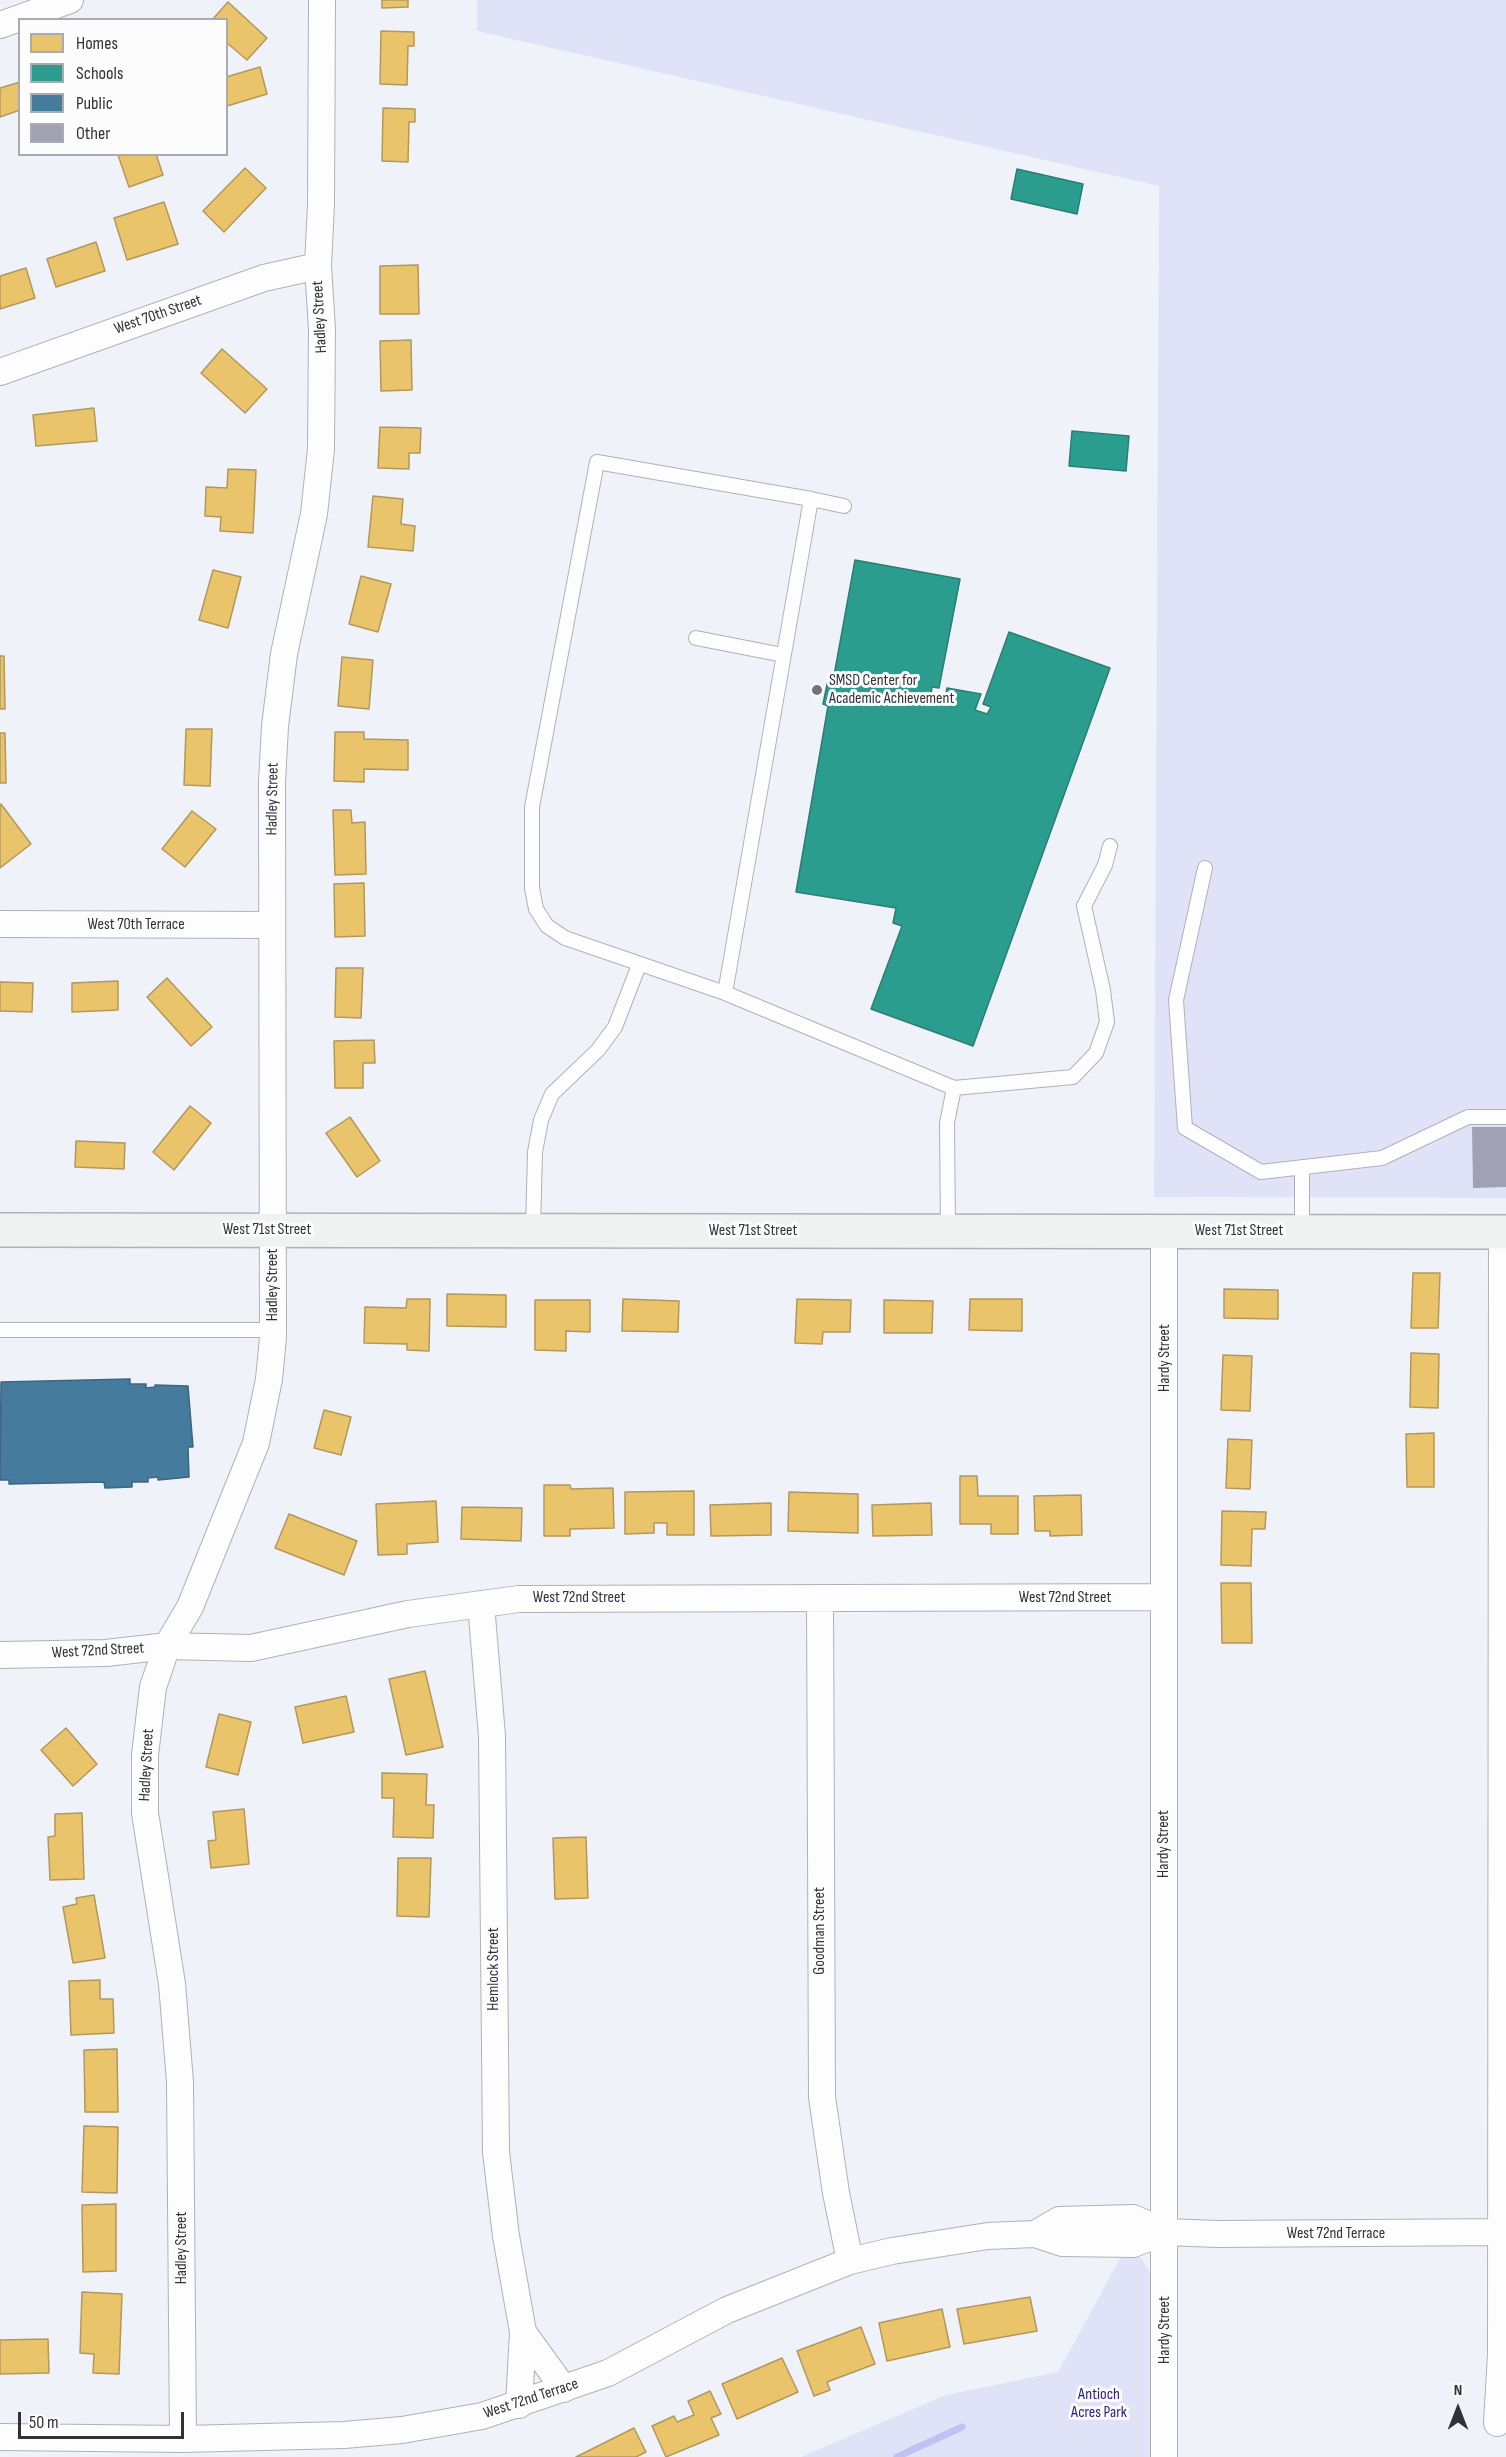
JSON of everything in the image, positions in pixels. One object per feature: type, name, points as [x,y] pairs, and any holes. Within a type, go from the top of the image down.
[{"type":"street","points":[[20,18],[70,0]]},
{"type":"street","name":"Hadley Street","points":[[183,2439],[180,2082],[172,1984],[145,1813],[146,1755],[153,1687],[167,1646],[190,1607],[256,1443],[269,1379],[273,1330],[271,925],[275,726],[285,654],[314,514],[321,449],[322,366],[318,266],[321,204],[322,0]]},
{"type":"street","points":[[0,25],[18,19]]},
{"type":"street","name":"West 70th Street","points":[[0,372],[264,278],[318,266]]},
{"type":"street","name":"West 70th Terrace","points":[[0,924],[271,925]]},
{"type":"street","name":"West 71st Street","points":[[0,1230],[1504,1232]]},
{"type":"street","name":"Hardy Street","points":[[1164,1231],[1166,1539],[1163,1597],[1166,2232],[1164,2457]]},
{"type":"street","points":[[1497,2423],[1501,2354],[1503,2232],[1504,1232]]},
{"type":"street","name":"West 72nd Street","points":[[0,1655],[106,1653],[167,1646],[251,1648],[317,1636],[408,1614],[519,1599],[1163,1597]]},
{"type":"street","name":"Goodman Street","points":[[820,1598],[822,2097],[836,2193],[850,2261]]},
{"type":"street","name":"Hemlock Street","points":[[481,1604],[492,1736],[496,2152],[506,2236],[523,2332],[519,2404]]},
{"type":"street","name":"West 72nd Terrace","points":[[0,2437],[183,2439],[344,2435],[402,2430],[482,2416],[608,2373],[728,2310],[796,2280],[850,2261],[892,2251],[988,2236],[1035,2234],[1062,2243],[1133,2244],[1166,2232],[1218,2234],[1503,2232]]},
{"type":"street","name":"Hemlock Street","points":[[523,2332],[564,2389]]},
{"type":"lane","points":[[844,506],[597,462],[532,807],[532,888],[536,909],[547,926],[565,938],[724,993],[954,1088],[1073,1077],[1096,1053],[1107,1022],[1103,990],[1084,906],[1105,865],[1110,846]]},
{"type":"lane","points":[[724,993],[811,499]]},
{"type":"lane","points":[[696,638],[783,655]]},
{"type":"lane","points":[[1205,868],[1176,1000],[1185,1128],[1261,1172],[1382,1158],[1468,1117],[1506,1117]]},
{"type":"lane","points":[[533,1230],[535,1152],[541,1120],[552,1094],[598,1050],[615,1027],[639,965]]},
{"type":"lane","points":[[948,1231],[947,1123],[954,1088]]},
{"type":"lane","points":[[1302,1167],[1302,1231]]},
{"type":"lane","points":[[0,1330],[273,1330]]},
{"type":"green space","points":[[477,0],[1506,0],[1506,1198],[1154,1197],[1159,186],[477,31]]},
{"type":"green space","name":"Antioch Acres Park","points":[[1123,2253],[1138,2253],[1152,2276],[1152,2457],[801,2457],[946,2395],[1058,2372]]},
{"type":"building: Homes","points":[[382,0],[408,0],[408,7],[382,8]]},
{"type":"building: Homes","points":[[228,2],[267,38],[247,60],[228,44],[228,18],[214,18]]},
{"type":"building: Homes","points":[[381,31],[414,32],[414,46],[408,46],[407,85],[380,84]]},
{"type":"building: Homes","points":[[260,67],[267,94],[228,106],[228,76]]},
{"type":"building: Homes","points":[[18,83],[18,111],[0,117],[0,88]]},
{"type":"building: Homes","points":[[383,108],[415,109],[415,122],[409,122],[408,162],[382,161]]},
{"type":"building: Homes","points":[[118,156],[157,156],[163,175],[129,187]]},
{"type":"building: Homes","points":[[245,168],[266,188],[224,232],[203,211]]},
{"type":"building: Homes","points":[[164,202],[178,244],[127,260],[114,218]]},
{"type":"building: Homes","points":[[96,242],[105,271],[56,287],[47,259]]},
{"type":"building: Homes","points":[[418,265],[419,314],[380,314],[380,266]]},
{"type":"building: Homes","points":[[26,268],[35,298],[0,309],[0,276]]},
{"type":"building: Homes","points":[[411,340],[412,390],[381,391],[380,341]]},
{"type":"building: Homes","points":[[222,349],[267,389],[245,413],[201,373]]},
{"type":"building: Homes","points":[[94,408],[97,441],[36,446],[33,415]]},
{"type":"building: Homes","points":[[380,427],[421,428],[420,453],[409,453],[409,469],[378,468]]},
{"type":"building: Homes","points":[[228,469],[256,470],[253,533],[220,531],[221,517],[205,516],[206,487],[227,488]]},
{"type":"building: Homes","points":[[373,496],[403,499],[401,524],[415,526],[413,551],[368,547]]},
{"type":"building: Homes","points":[[213,570],[241,577],[228,628],[199,620]]},
{"type":"building: Homes","points":[[361,576],[391,584],[378,632],[349,624]]},
{"type":"building: Homes","points":[[0,656],[4,656],[5,709],[0,709]]},
{"type":"building: Homes","points":[[342,657],[373,660],[369,709],[338,706]]},
{"type":"building: Homes","points":[[186,729],[212,729],[210,786],[184,785]]},
{"type":"building: Homes","points":[[335,732],[364,732],[364,739],[408,740],[408,770],[364,769],[364,782],[334,781]]},
{"type":"building: Homes","points":[[0,733],[5,733],[6,783],[0,783]]},
{"type":"building: Homes","points":[[0,805],[31,844],[0,868]]},
{"type":"building: Homes","points":[[333,810],[351,810],[352,823],[365,822],[366,874],[335,875]]},
{"type":"building: Homes","points":[[192,811],[216,829],[185,867],[162,849]]},
{"type":"building: Homes","points":[[364,883],[365,936],[335,937],[334,884]]},
{"type":"building: Homes","points":[[336,968],[363,968],[361,1018],[335,1017]]},
{"type":"building: Homes","points":[[167,978],[212,1027],[191,1046],[147,997]]},
{"type":"building: Homes","points":[[118,981],[118,1010],[72,1012],[72,983]]},
{"type":"building: Homes","points":[[0,982],[33,983],[32,1012],[0,1011]]},
{"type":"building: Homes","points":[[374,1040],[375,1063],[363,1063],[363,1088],[335,1088],[334,1041]]},
{"type":"building: Homes","points":[[190,1106],[211,1123],[174,1170],[153,1152]]},
{"type":"building: Homes","points":[[350,1117],[380,1161],[357,1177],[326,1133]]},
{"type":"building: Homes","points":[[76,1141],[125,1143],[124,1169],[75,1167]]},
{"type":"building: Homes","points":[[1413,1273],[1440,1273],[1438,1328],[1411,1328]]},
{"type":"building: Homes","points":[[1224,1289],[1278,1290],[1278,1319],[1224,1318]]},
{"type":"building: Homes","points":[[447,1294],[506,1295],[506,1327],[447,1326]]},
{"type":"building: Homes","points":[[407,1299],[430,1299],[429,1351],[407,1350],[407,1344],[364,1343],[365,1307],[406,1308]]},
{"type":"building: Homes","points":[[623,1299],[679,1301],[678,1332],[622,1331]]},
{"type":"building: Homes","points":[[797,1299],[851,1300],[850,1332],[823,1332],[822,1344],[795,1343]]},
{"type":"building: Homes","points":[[970,1299],[1022,1299],[1022,1331],[969,1330]]},
{"type":"building: Homes","points":[[535,1300],[590,1300],[590,1332],[566,1331],[566,1351],[535,1350]]},
{"type":"building: Homes","points":[[884,1300],[933,1301],[932,1333],[884,1333]]},
{"type":"building: Homes","points":[[1411,1353],[1439,1354],[1438,1408],[1410,1407]]},
{"type":"building: Homes","points":[[1223,1355],[1252,1356],[1250,1411],[1221,1410]]},
{"type":"building: Homes","points":[[324,1410],[351,1417],[341,1455],[314,1448]]},
{"type":"building: Homes","points":[[1434,1433],[1434,1487],[1407,1487],[1406,1434]]},
{"type":"building: Homes","points":[[1228,1439],[1252,1440],[1250,1489],[1226,1488]]},
{"type":"building: Homes","points":[[960,1476],[977,1476],[978,1496],[1018,1496],[1018,1534],[991,1534],[991,1524],[960,1524]]},
{"type":"building: Homes","points":[[544,1485],[570,1485],[571,1489],[613,1488],[614,1528],[570,1529],[570,1536],[544,1536]]},
{"type":"building: Homes","points":[[694,1491],[694,1535],[667,1535],[667,1523],[654,1523],[654,1533],[625,1534],[625,1492]]},
{"type":"building: Homes","points":[[789,1492],[858,1494],[858,1533],[788,1531]]},
{"type":"building: Homes","points":[[1081,1495],[1082,1535],[1050,1536],[1050,1531],[1035,1531],[1034,1496]]},
{"type":"building: Homes","points":[[436,1501],[438,1542],[407,1544],[407,1554],[378,1555],[376,1504]]},
{"type":"building: Homes","points":[[771,1503],[771,1535],[711,1536],[710,1505]]},
{"type":"building: Homes","points":[[931,1503],[932,1535],[873,1536],[872,1505]]},
{"type":"building: Homes","points":[[462,1507],[522,1508],[521,1541],[461,1539]]},
{"type":"building: Homes","points":[[1222,1511],[1266,1512],[1265,1529],[1252,1529],[1251,1566],[1221,1565]]},
{"type":"building: Homes","points":[[289,1514],[357,1541],[344,1575],[275,1548]]},
{"type":"building: Homes","points":[[1221,1583],[1251,1583],[1252,1643],[1222,1643]]},
{"type":"building: Homes","points":[[425,1671],[443,1747],[406,1755],[389,1679]]},
{"type":"building: Homes","points":[[346,1696],[354,1732],[303,1743],[295,1707]]},
{"type":"building: Homes","points":[[219,1714],[251,1722],[238,1775],[206,1767]]},
{"type":"building: Homes","points":[[66,1728],[97,1764],[73,1786],[41,1750]]},
{"type":"building: Homes","points":[[382,1773],[427,1774],[426,1805],[434,1805],[433,1838],[393,1837],[394,1798],[382,1798]]},
{"type":"building: Homes","points":[[244,1809],[249,1864],[211,1868],[208,1841],[216,1840],[213,1812]]},
{"type":"building: Homes","points":[[82,1813],[84,1879],[50,1880],[48,1837],[55,1836],[55,1814]]},
{"type":"building: Homes","points":[[586,1837],[588,1898],[555,1899],[553,1838]]},
{"type":"building: Homes","points":[[398,1858],[431,1858],[429,1917],[397,1916]]},
{"type":"building: Homes","points":[[94,1895],[105,1958],[73,1963],[63,1907],[77,1904],[76,1898]]},
{"type":"building: Homes","points":[[100,1980],[100,1999],[113,1999],[114,2033],[71,2035],[69,1981]]},
{"type":"building: Homes","points":[[117,2049],[118,2112],[85,2112],[84,2050]]},
{"type":"building: Homes","points":[[84,2126],[118,2127],[117,2193],[82,2192]]},
{"type":"building: Homes","points":[[116,2204],[116,2271],[83,2272],[82,2205]]},
{"type":"building: Homes","points":[[82,2292],[122,2294],[119,2374],[93,2373],[94,2354],[80,2353]]},
{"type":"building: Homes","points":[[1030,2297],[1037,2331],[964,2344],[957,2309]]},
{"type":"building: Homes","points":[[942,2309],[950,2347],[887,2361],[879,2323]]},
{"type":"building: Homes","points":[[861,2327],[875,2364],[827,2382],[830,2390],[814,2396],[797,2351]]},
{"type":"building: Homes","points":[[48,2339],[49,2373],[0,2374],[0,2340]]},
{"type":"building: Homes","points":[[782,2358],[798,2392],[737,2419],[722,2384]]},
{"type":"building: Homes","points":[[710,2391],[721,2414],[711,2418],[719,2435],[666,2457],[652,2426],[674,2416],[677,2422],[694,2415],[688,2401]]},
{"type":"building: Homes","points":[[634,2428],[646,2452],[636,2457],[576,2457]]},
{"type":"building: Schools","points":[[1017,169],[1083,184],[1077,214],[1011,199]]},
{"type":"building: Schools","points":[[1072,431],[1129,436],[1126,471],[1069,466]]},
{"type":"building: Schools","name":"SMSD Center for Academic Achievement","points":[[855,560],[960,579],[939,688],[932,687],[931,694],[945,699],[947,688],[981,694],[975,710],[987,714],[991,707],[983,704],[1009,632],[1110,668],[973,1046],[871,1009],[902,926],[893,923],[896,908],[796,892],[828,706],[823,704],[828,680],[833,681]]},
{"type":"building: Public","points":[[130,1379],[130,1384],[146,1384],[146,1388],[155,1387],[155,1385],[188,1386],[193,1447],[188,1447],[189,1477],[158,1480],[158,1477],[148,1478],[148,1482],[132,1482],[132,1487],[105,1488],[104,1482],[9,1484],[9,1480],[0,1480],[1,1382]]},
{"type":"building: Other","points":[[1472,1127],[1506,1127],[1506,1187],[1473,1188]]},
{"type":"waterway","points":[[897,2457],[962,2427]]},
{"type":"place","name":"SMSD Center for Academic Achievement","points":[[817,690]]}]
